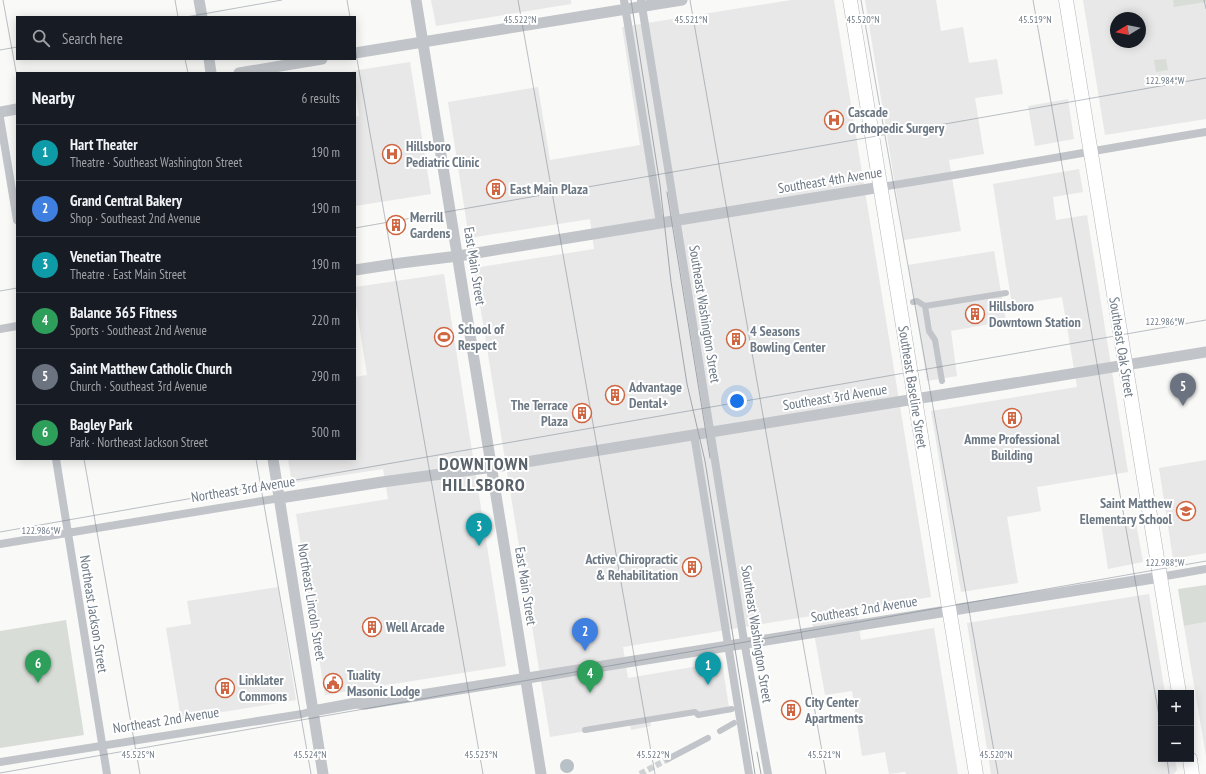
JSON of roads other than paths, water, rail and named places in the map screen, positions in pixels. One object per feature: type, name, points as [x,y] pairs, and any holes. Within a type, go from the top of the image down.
[{"type":"highway","name":"Southeast Baseline Street","points":[[850,0],[976,774]]},
{"type":"highway","name":"Southeast Oak Street","points":[[1066,0],[1179,690]]},
{"type":"highway","points":[[1190,762],[1192,774]]},
{"type":"street","points":[[199,0],[202,16]]},
{"type":"street","name":"East Main Street","points":[[416,0],[541,774]]},
{"type":"street","points":[[356,53],[624,5],[682,0]]},
{"type":"street","name":"Southeast Washington Street","points":[[642,3],[745,644],[768,774]]},
{"type":"street","points":[[624,5],[660,223]]},
{"type":"street","points":[[209,60],[211,72]]},
{"type":"street","points":[[245,72],[316,60]]},
{"type":"street","points":[[0,112],[16,109]]},
{"type":"street","points":[[0,118],[16,214]]},
{"type":"street","name":"Southeast 4th Avenue","points":[[356,270],[458,256],[986,170],[1206,132]]},
{"type":"street","points":[[913,302],[917,301],[925,306],[1006,294]]},
{"type":"street","points":[[925,306],[929,331],[935,340],[942,380]]},
{"type":"street","points":[[0,329],[16,326]]},
{"type":"street","name":"Southeast 3rd Avenue","points":[[492,467],[1206,352]]},
{"type":"street","points":[[694,434],[749,774]]},
{"type":"street","name":"Northeast Jackson Street","points":[[56,460],[107,774]]},
{"type":"street","name":"Northeast Lincoln Street","points":[[273,460],[323,774]]},
{"type":"street","name":"Northeast 3rd Avenue","points":[[0,544],[280,498],[492,467]]},
{"type":"street","name":"Southeast 2nd Avenue","points":[[526,679],[1206,569]]},
{"type":"street","name":"Northeast 2nd Avenue","points":[[0,762],[302,714],[356,703],[366,704],[526,679]]},
{"type":"street","points":[[585,730],[695,712],[698,715],[732,710]]},
{"type":"street","points":[[720,731],[734,723]]},
{"type":"street","points":[[668,758],[708,738]]},
{"type":"tunnel","points":[[640,774],[668,759]]},
{"type":"tram line","points":[[631,0],[660,185],[671,282],[687,384],[705,461],[755,774]]},
{"type":"tram line","points":[[667,192],[710,458]]},
{"type":"tram line","points":[[757,752],[761,774]]},
{"type":"place","name":"Cascade Orthopedic Surgery","points":[[834,120]]},
{"type":"place","name":"Hillsboro Pediatric Clinic","points":[[392,154]]},
{"type":"place","name":"East Main Plaza","points":[[496,189]]},
{"type":"place","name":"Merrill Gardens","points":[[396,225]]},
{"type":"place","name":"Hillsboro Downtown Station","points":[[975,314]]},
{"type":"place","name":"School of Respect","points":[[444,337]]},
{"type":"place","name":"4 Seasons Bowling Center","points":[[736,339]]},
{"type":"place","name":"Advantage Dental+","points":[[615,395]]},
{"type":"place","name":"Saint Matthew Catholic Church","points":[[1183,406]]},
{"type":"place","name":"The Terrace Plaza","points":[[582,413]]},
{"type":"place","name":"Amme Professional Building","points":[[1012,418]]},
{"type":"place","name":"Saint Matthew Elementary School","points":[[1186,511]]},
{"type":"place","name":"Venetian Theatre","points":[[479,546]]},
{"type":"place","name":"Active Chiropractic & Rehabilitation","points":[[692,567]]},
{"type":"place","name":"Well Arcade","points":[[372,627]]},
{"type":"place","name":"Grand Central Bakery","points":[[585,651]]},
{"type":"place","name":"Bagley Park","points":[[38,683]]},
{"type":"place","name":"Tuality Masonic Lodge","points":[[333,683]]},
{"type":"place","name":"Hart Theater","points":[[708,685]]},
{"type":"place","name":"Linklater Commons","points":[[225,688]]},
{"type":"place","name":"Balance 365 Fitness","points":[[590,693]]},
{"type":"place","name":"City Center Apartments","points":[[791,710]]},
{"type":"district","name":"DOWNTOWN HILLSBORO","points":[[484,473]]}]
